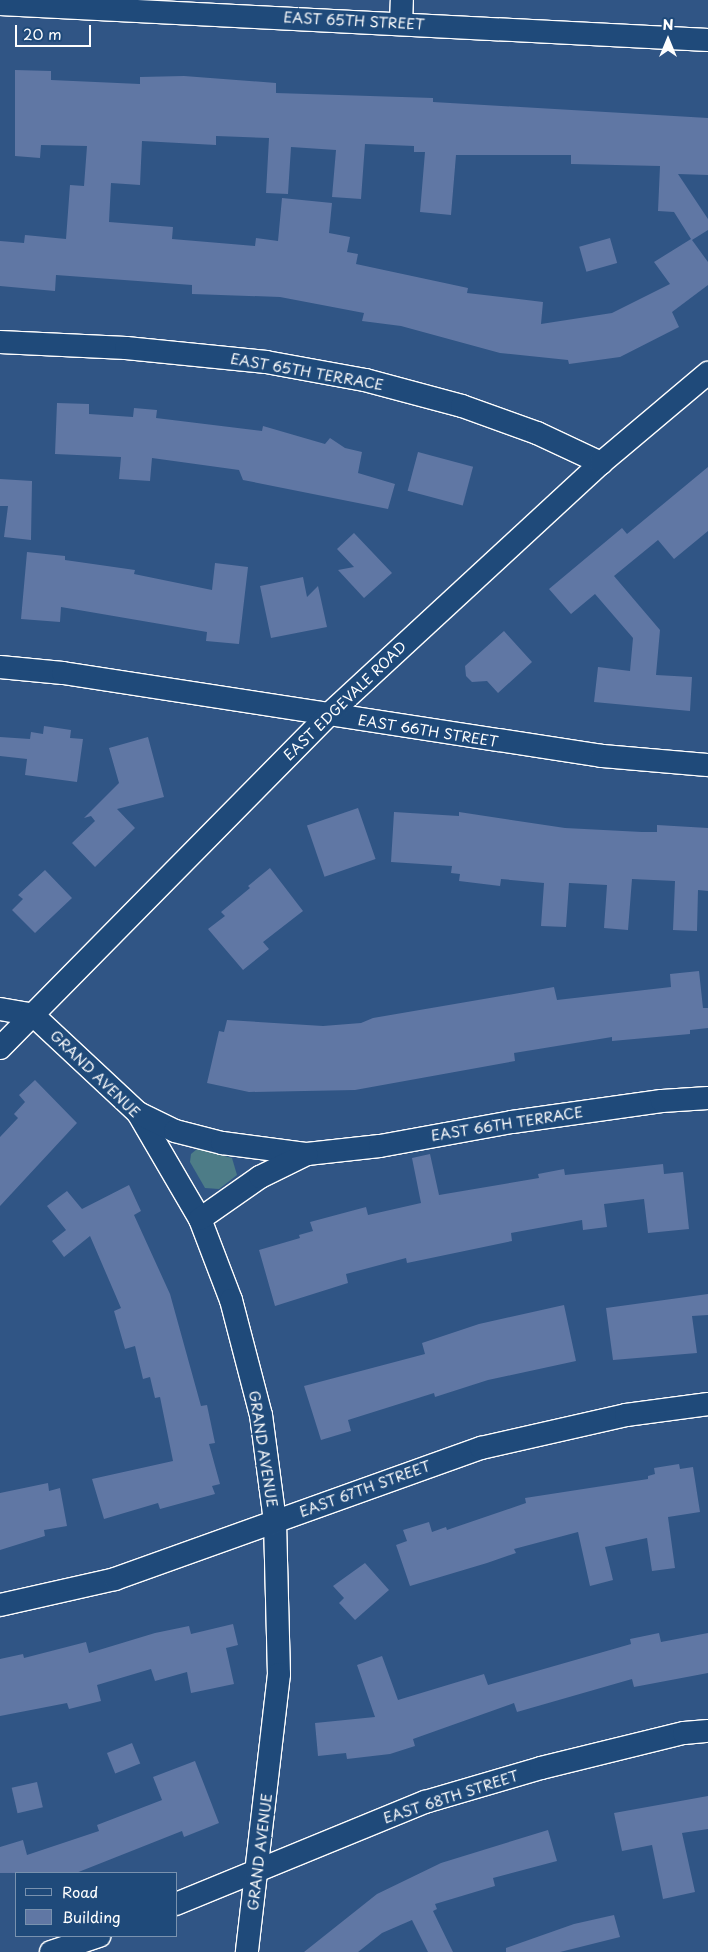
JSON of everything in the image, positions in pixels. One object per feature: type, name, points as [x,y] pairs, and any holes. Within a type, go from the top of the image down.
[{"type":"street","points":[[401,24],[402,0]]},
{"type":"street","name":"EAST 65TH STREET","points":[[0,4],[23,2],[708,40]]},
{"type":"street","name":"EAST 65TH TERRACE","points":[[0,342],[126,348],[257,361],[365,380],[462,406],[537,433],[601,463]]},
{"type":"street","name":"EAST EDGEVALE ROAD","points":[[0,1048],[328,715],[601,463],[708,373]]},
{"type":"street","name":"EAST 66TH STREET","points":[[0,668],[63,673],[602,756],[708,765]]},
{"type":"street","points":[[0,1009],[33,1015]]},
{"type":"street","name":"GRAND AVENUE","points":[[33,1015],[138,1113],[200,1218],[231,1300],[261,1415],[275,1522],[278,1674],[259,1869],[247,1952]]},
{"type":"street","name":"EAST 66TH TERRACE","points":[[138,1113],[175,1131],[222,1143],[307,1154],[380,1146],[634,1104],[708,1098]]},
{"type":"street","name":"EAST 66TH TERRACE","points":[[200,1218],[260,1176],[307,1154]]},
{"type":"street","name":"EAST 67TH STREET","points":[[0,1606],[115,1579],[481,1448],[626,1415],[708,1404]]},
{"type":"street","name":"EAST 68TH STREET","points":[[178,1903],[425,1802],[541,1768],[684,1733],[708,1731]]},
{"type":"street","points":[[51,1952],[96,1937]]},
{"type":"green space","points":[[197,1149],[232,1158],[237,1175],[219,1189],[205,1188],[190,1162],[191,1154]]},
{"type":"building","points":[[15,70],[51,71],[51,80],[140,84],[140,77],[184,76],[276,83],[276,93],[433,98],[433,102],[708,118],[708,175],[678,174],[708,219],[708,230],[692,240],[708,262],[708,285],[672,312],[679,327],[620,357],[569,364],[568,360],[500,353],[401,326],[362,321],[364,313],[280,297],[192,294],[192,285],[56,275],[55,291],[0,286],[0,241],[24,243],[25,235],[66,239],[70,185],[84,186],[87,146],[41,145],[40,158],[15,156]],"holes":[[[216,136],[269,138],[266,193],[288,194],[291,147],[336,150],[332,197],[361,199],[365,144],[414,146],[414,152],[425,152],[420,212],[451,215],[456,155],[571,155],[571,164],[660,166],[658,211],[674,212],[691,239],[654,262],[670,284],[612,313],[541,324],[543,302],[467,293],[468,288],[356,264],[358,254],[347,252],[350,237],[329,233],[332,203],[282,198],[278,241],[256,238],[255,246],[172,239],[173,227],[109,222],[111,183],[140,185],[142,141],[216,145]]]},
{"type":"building","points":[[610,238],[617,263],[586,272],[579,247]]},
{"type":"building","points":[[57,403],[89,404],[89,414],[133,417],[134,408],[157,410],[156,418],[262,431],[263,426],[325,444],[330,438],[345,448],[362,452],[358,473],[395,484],[388,509],[243,480],[239,470],[152,458],[150,481],[119,479],[121,457],[55,454]]},
{"type":"building","points":[[418,452],[473,467],[463,505],[408,491]]},
{"type":"building","points":[[708,467],[708,531],[674,559],[658,540],[614,576],[660,630],[656,675],[692,677],[690,711],[594,702],[598,667],[630,671],[633,638],[595,594],[571,614],[549,589],[622,528],[627,534]]},
{"type":"building","points":[[0,479],[32,481],[31,540],[4,537],[8,506],[0,506]]},
{"type":"building","points":[[354,533],[392,573],[364,598],[338,570],[354,567],[337,549]]},
{"type":"building","points":[[27,552],[65,556],[65,560],[135,570],[134,574],[212,590],[215,563],[248,567],[239,644],[206,641],[207,632],[61,607],[60,622],[21,619]]},
{"type":"building","points":[[303,577],[307,597],[318,586],[327,627],[271,638],[260,586]]},
{"type":"building","points":[[504,631],[532,662],[498,693],[487,681],[472,682],[466,676],[465,666]]},
{"type":"building","points":[[44,726],[71,730],[70,738],[83,739],[77,782],[25,775],[27,759],[0,756],[0,737],[30,739],[31,732],[43,734]]},
{"type":"building","points":[[148,737],[164,797],[117,809],[135,828],[95,867],[72,843],[95,821],[91,816],[84,818],[119,783],[109,748]]},
{"type":"building","points":[[358,808],[376,859],[325,877],[307,826]]},
{"type":"building","points":[[394,812],[459,816],[459,812],[565,828],[642,832],[657,832],[657,825],[708,828],[708,891],[698,890],[697,931],[673,930],[675,881],[632,879],[628,930],[604,928],[607,885],[569,883],[566,927],[541,926],[544,883],[501,879],[500,886],[459,881],[460,874],[451,873],[452,866],[391,862]]},
{"type":"building","points":[[270,868],[303,911],[263,942],[269,949],[243,970],[208,929],[225,916],[221,912],[250,888],[248,886]]},
{"type":"building","points":[[45,870],[72,898],[35,933],[12,910],[23,899],[18,895]]},
{"type":"building","points":[[699,971],[703,1008],[708,1008],[708,1028],[690,1030],[690,1034],[612,1041],[612,1037],[514,1053],[515,1061],[355,1090],[249,1092],[207,1083],[219,1031],[224,1032],[227,1020],[323,1026],[361,1023],[373,1018],[554,987],[557,1000],[671,987],[670,974]]},
{"type":"building","points":[[35,1080],[77,1123],[0,1206],[0,1137],[18,1118],[14,1114],[25,1102],[19,1095]]},
{"type":"building","points":[[430,1154],[439,1195],[539,1178],[538,1174],[564,1169],[565,1175],[663,1164],[664,1174],[683,1172],[689,1229],[648,1233],[644,1199],[604,1204],[607,1227],[583,1230],[582,1220],[511,1233],[512,1241],[407,1263],[406,1258],[346,1274],[348,1283],[275,1306],[259,1250],[300,1238],[299,1235],[313,1231],[310,1222],[366,1207],[368,1215],[421,1203],[412,1158]]},
{"type":"building","points":[[129,1185],[141,1211],[134,1215],[170,1294],[201,1406],[207,1405],[215,1443],[209,1444],[220,1484],[212,1486],[215,1494],[160,1509],[158,1503],[104,1519],[92,1479],[173,1461],[160,1397],[155,1398],[150,1377],[143,1379],[135,1346],[125,1349],[114,1311],[121,1308],[90,1236],[64,1257],[52,1241],[66,1230],[47,1206],[67,1191],[82,1209]]},
{"type":"building","points":[[708,1294],[708,1315],[692,1316],[697,1353],[613,1360],[606,1308]]},
{"type":"building","points":[[564,1305],[576,1361],[488,1380],[435,1397],[434,1393],[348,1420],[351,1431],[321,1440],[304,1386],[425,1354],[422,1343],[479,1324]]},
{"type":"building","points":[[679,1464],[680,1469],[693,1467],[700,1512],[668,1517],[675,1568],[652,1571],[647,1538],[605,1547],[613,1580],[590,1586],[578,1532],[514,1549],[516,1553],[410,1586],[396,1545],[407,1541],[403,1530],[429,1522],[432,1532],[446,1527],[447,1530],[526,1503],[525,1498],[648,1479],[648,1476],[655,1474],[654,1468]]},
{"type":"building","points":[[48,1483],[49,1491],[60,1488],[67,1526],[44,1530],[45,1536],[0,1550],[0,1493]]},
{"type":"building","points":[[365,1563],[389,1590],[355,1620],[339,1603],[344,1598],[333,1586]]},
{"type":"building","points":[[233,1624],[238,1645],[226,1648],[234,1684],[191,1693],[187,1672],[155,1681],[151,1669],[97,1685],[101,1701],[69,1709],[67,1703],[0,1716],[0,1659],[23,1654],[24,1658],[86,1642],[89,1653],[155,1633],[189,1626],[191,1634]]},
{"type":"building","points":[[659,1633],[661,1642],[708,1633],[708,1673],[634,1687],[632,1679],[517,1712],[514,1703],[413,1739],[415,1746],[390,1754],[347,1759],[346,1753],[318,1756],[315,1723],[375,1717],[357,1665],[382,1656],[398,1700],[484,1674],[488,1685],[631,1644],[630,1639]]},
{"type":"building","points":[[132,1743],[140,1763],[115,1774],[107,1753]]},
{"type":"building","points":[[195,1761],[219,1823],[184,1837],[182,1831],[79,1872],[0,1873],[0,1847],[23,1840],[27,1855],[99,1831],[97,1825],[162,1800],[153,1777]]},
{"type":"building","points":[[37,1782],[43,1807],[18,1813],[12,1788]]},
{"type":"building","points":[[708,1796],[708,1829],[682,1833],[695,1892],[663,1899],[652,1845],[622,1851],[614,1813]]},
{"type":"building","points":[[548,1830],[557,1861],[493,1878],[495,1886],[435,1904],[437,1909],[433,1911],[453,1952],[428,1952],[412,1920],[382,1933],[358,1952],[304,1952],[377,1894],[441,1863]]},
{"type":"building","points":[[614,1915],[620,1937],[560,1952],[506,1952],[506,1948],[574,1924]]}]
